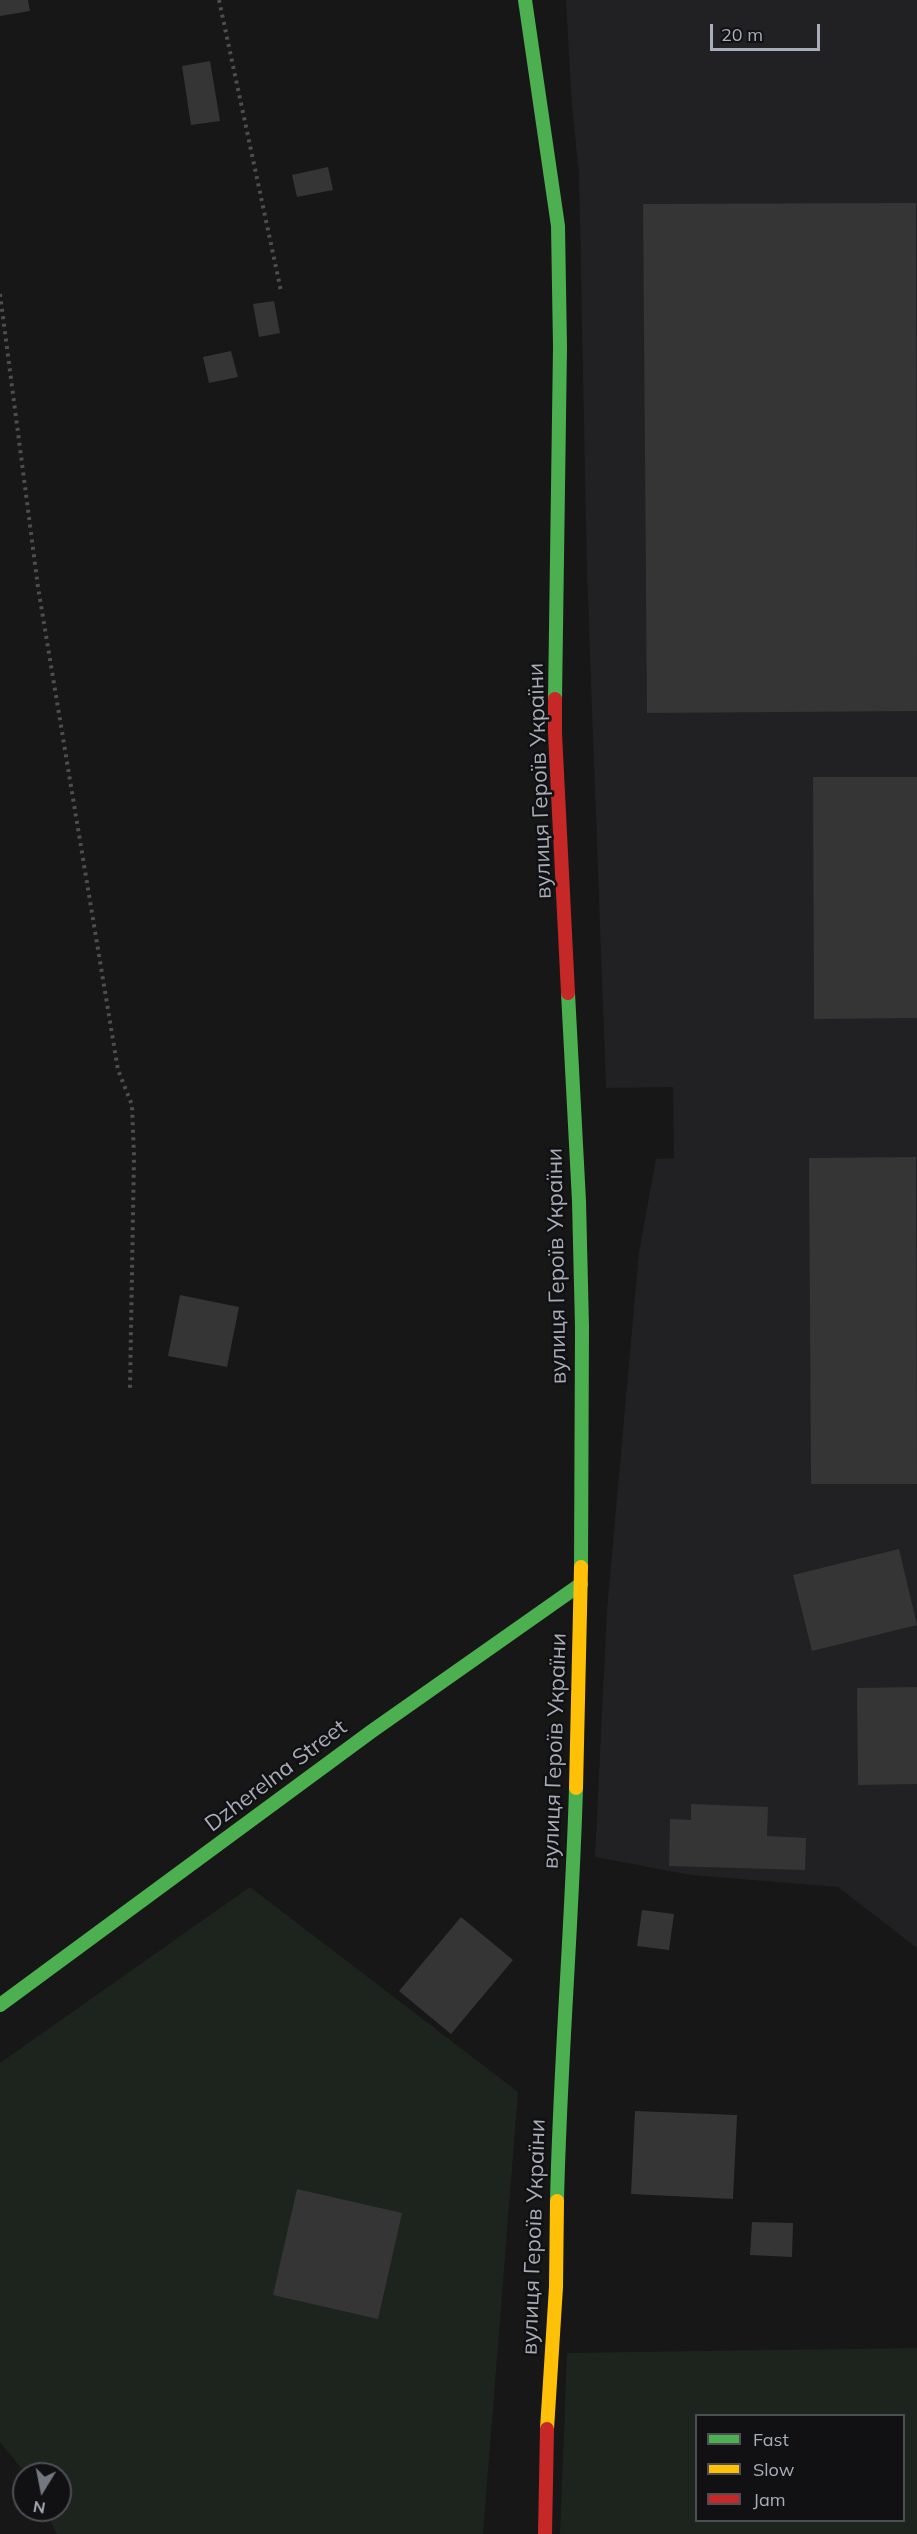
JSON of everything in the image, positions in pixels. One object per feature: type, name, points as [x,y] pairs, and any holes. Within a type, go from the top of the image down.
[{"type":"street","name":"вулиця Героїв України","points":[[525,0],[558,226],[560,371],[555,733],[579,1201],[582,1327],[581,1584],[574,1862],[559,2114],[556,2287],[548,2394],[545,2534]]},
{"type":"street","name":"Dzherelna Street","points":[[0,2006],[372,1731],[581,1584]]},
{"type":"path","points":[[219,0],[281,291]]},
{"type":"path","points":[[0,294],[38,587],[118,1071],[132,1105],[134,1179],[130,1388]]},
{"type":"shaded area","points":[[566,0],[917,0],[917,1948],[838,1887],[691,1875],[595,1857],[607,1610],[639,1252],[656,1159],[674,1158],[673,1087],[606,1088],[587,572],[579,174],[572,106]]},
{"type":"shaded area","points":[[250,1887],[518,2092],[483,2534],[57,2534],[51,2522],[72,2522],[72,2462],[16,2462],[0,2442],[0,2063]]},
{"type":"shaded area","points":[[917,2348],[917,2534],[560,2534],[567,2353]]},
{"type":"building","points":[[0,0],[28,0],[30,11],[0,16]]},
{"type":"building","points":[[210,61],[220,121],[191,125],[182,66]]},
{"type":"building","points":[[328,167],[333,190],[297,197],[292,175]]},
{"type":"building","points":[[916,203],[917,711],[647,713],[643,204]]},
{"type":"building","points":[[274,301],[280,333],[259,337],[253,304]]},
{"type":"building","points":[[231,351],[238,377],[209,383],[203,357]]},
{"type":"building","points":[[813,777],[917,777],[917,1018],[814,1019]]},
{"type":"building","points":[[916,1157],[917,1484],[811,1484],[809,1158]]},
{"type":"building","points":[[180,1295],[239,1307],[227,1367],[168,1356]]},
{"type":"building","points":[[899,1549],[917,1625],[812,1651],[793,1575]]},
{"type":"building","points":[[917,1687],[917,1784],[858,1785],[857,1688]]},
{"type":"building","points":[[691,1804],[768,1807],[767,1836],[806,1838],[805,1870],[669,1866],[670,1819],[691,1820]]},
{"type":"building","points":[[642,1910],[674,1914],[669,1950],[637,1946]]},
{"type":"building","points":[[461,1917],[513,1960],[451,2034],[399,1991]]},
{"type":"building","points":[[635,2111],[737,2115],[733,2199],[631,2194]]},
{"type":"building","points":[[297,2189],[402,2213],[378,2319],[273,2295]]},
{"type":"building","points":[[752,2222],[793,2223],[792,2257],[750,2255]]},
{"type":"traffic: fast","points":[[525,0],[558,226],[560,347],[555,699]]},
{"type":"traffic: fast","points":[[568,993],[579,1201],[582,1327],[581,1567]]},
{"type":"traffic: fast","points":[[0,2005],[372,1731],[581,1584]]},
{"type":"traffic: fast","points":[[557,2201],[576,1788]]},
{"type":"traffic: slow","points":[[576,1788],[581,1567]]},
{"type":"traffic: slow","points":[[547,2429],[556,2287],[557,2201]]},
{"type":"traffic: jam","points":[[555,699],[568,993]]},
{"type":"traffic: jam","points":[[545,2534],[547,2429]]}]
